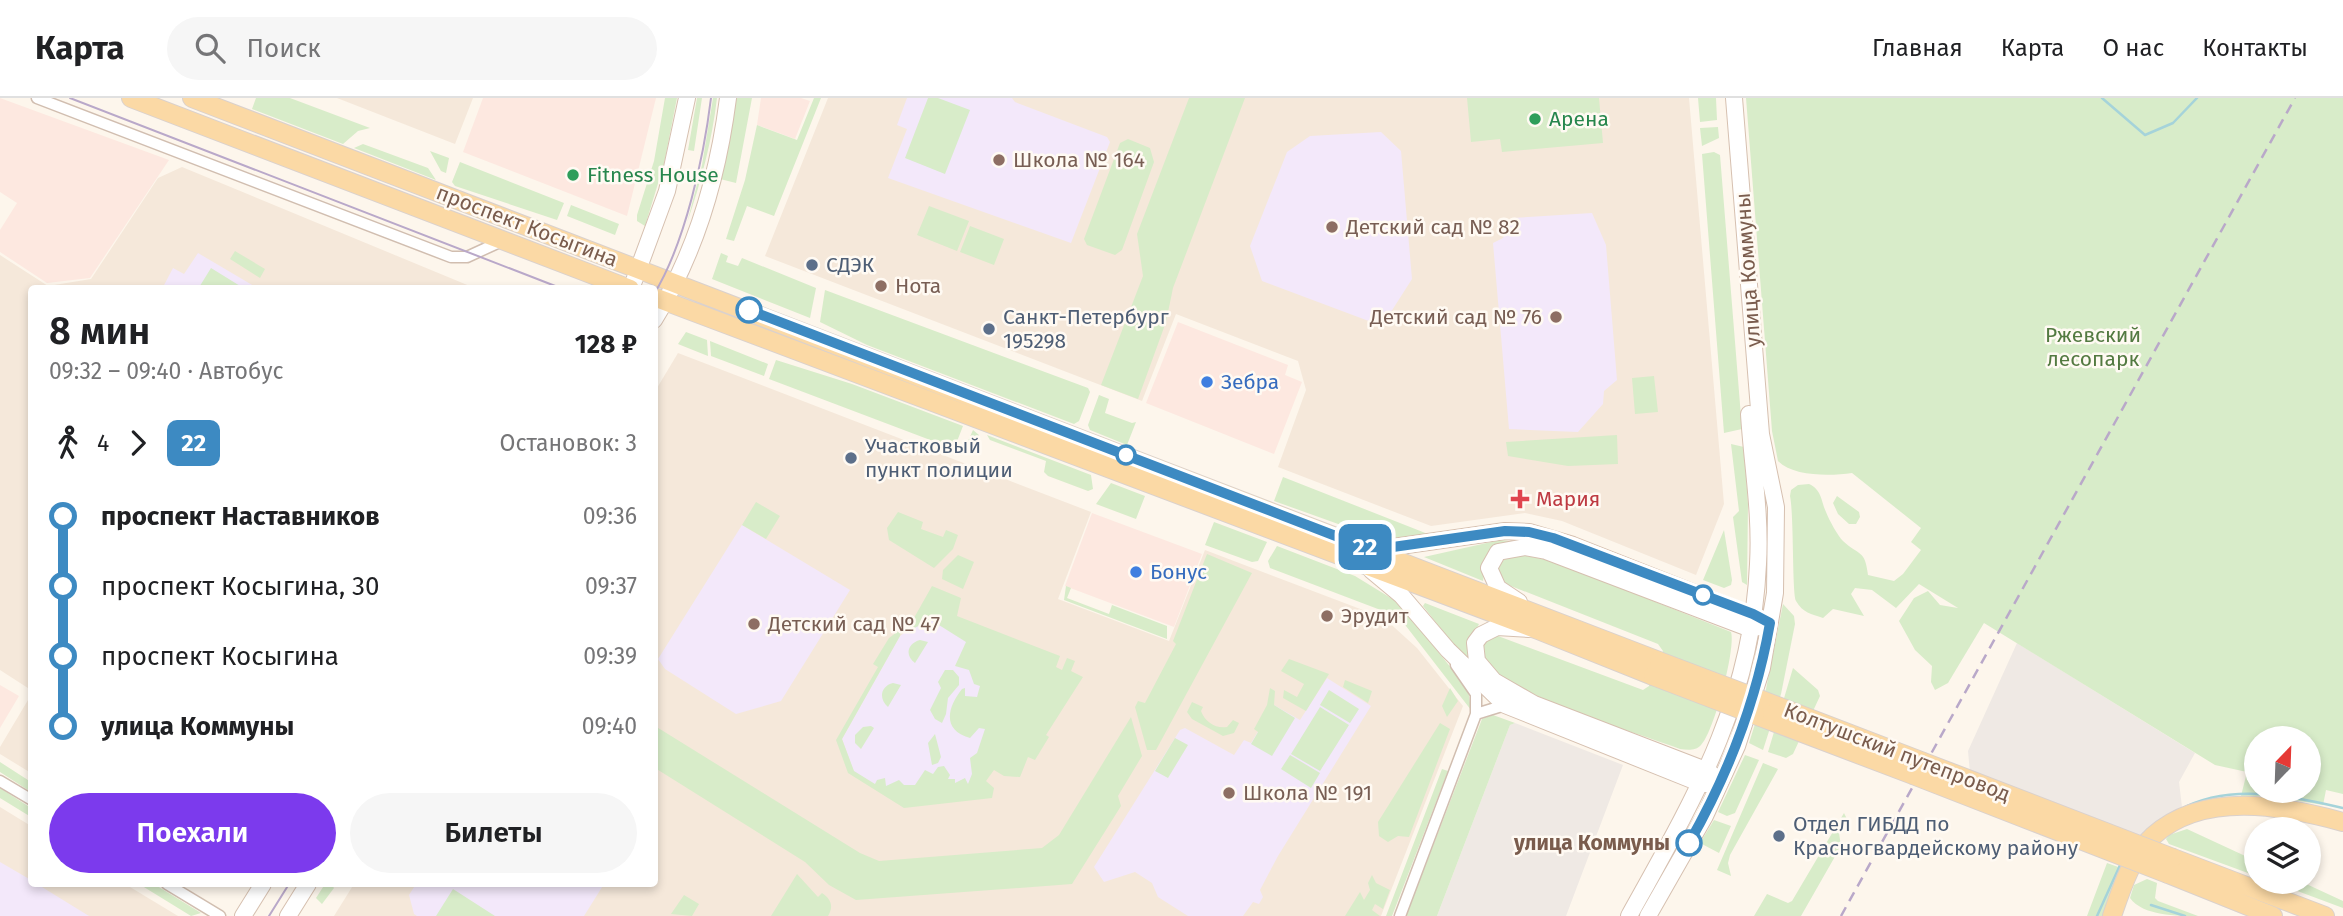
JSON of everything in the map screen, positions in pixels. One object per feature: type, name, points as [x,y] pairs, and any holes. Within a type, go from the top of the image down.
[{"type":"main road","name":"проспект Косыгина","points":[[131,98],[620,285]]},
{"type":"main road","name":"проспект Косыгина","points":[[192,98],[676,282],[1369,558],[1448,650],[1505,705],[1721,783]]},
{"type":"main road","points":[[632,285],[667,191],[687,98]]},
{"type":"main road","points":[[660,300],[676,282],[708,200],[723,135],[728,98]]},
{"type":"main road","name":"улица Коммуны","points":[[1629,916],[1705,777],[1735,702],[1752,622],[1759,562],[1757,495],[1723,98]]},
{"type":"main road","name":"улица Коммуны","points":[[1648,916],[1721,783],[1752,708],[1770,623],[1777,565],[1776,507],[1761,434],[1734,98]]},
{"type":"main road","name":"проспект Косыгина","points":[[660,300],[1369,558],[1656,668]]},
{"type":"main road","name":"проспект Косыгина","points":[[1369,558],[1505,531],[1529,532],[1563,542],[1752,622]]},
{"type":"main road","name":"проспект Косыгина","points":[[1541,622],[1498,589],[1489,568],[1498,552],[1525,547],[1546,551],[1752,622],[1770,623]]},
{"type":"main road","name":"проспект Косыгина","points":[[1541,622],[1488,630],[1475,643],[1476,661],[1494,681],[1534,704],[1705,777]]},
{"type":"main road","name":"Колтушский путепровод","points":[[1656,668],[2171,866]]},
{"type":"main road","points":[[2112,916],[2124,883],[2152,837],[2168,825],[2229,806],[2307,812],[2343,821]]},
{"type":"main road","points":[[2171,866],[2273,916]]},
{"type":"main road","points":[[2171,866],[2325,916]]},
{"type":"main road","points":[[243,916],[261,887]]},
{"type":"main road","points":[[288,916],[306,887]]},
{"type":"street","points":[[37,98],[451,257],[467,257],[503,240]]},
{"type":"street","points":[[1400,916],[1476,714],[1476,694],[1448,650]]},
{"type":"street","points":[[1476,714],[1505,705]]},
{"type":"street","points":[[0,780],[28,798]]},
{"type":"street","points":[[172,887],[220,916]]},
{"type":"shaded area","points":[[0,98],[169,160],[90,278],[47,283],[0,252],[0,230],[17,203],[0,192]]},
{"type":"shaded area","points":[[337,98],[473,98],[455,144]]},
{"type":"shaded area","points":[[483,98],[656,98],[627,216],[463,152]]},
{"type":"shaded area","points":[[761,98],[801,98],[810,101],[795,139],[757,125]]},
{"type":"shaded area","points":[[828,98],[1689,98],[1724,504],[1696,575],[1562,521],[1525,513],[1431,526],[1278,467],[1306,390],[1298,361],[1176,314],[1142,401],[765,256]]},
{"type":"shaded area","name":"Школа № 164","points":[[907,98],[1012,98],[1015,102],[1107,137],[1110,142],[1071,243],[888,178],[907,129],[897,125]]},
{"type":"shaded area","name":"Детский сад № 82","points":[[1381,132],[1401,151],[1412,279],[1382,326],[1262,281],[1250,246],[1287,152],[1310,136]]},
{"type":"shaded area","points":[[182,167],[467,285],[54,285],[91,279],[158,178]]},
{"type":"shaded area","name":"Детский сад № 76","points":[[1592,213],[1606,245],[1617,380],[1604,391],[1603,404],[1578,432],[1509,429],[1493,243],[1503,238],[1512,218]]},
{"type":"shaded area","points":[[198,253],[252,285],[164,285],[173,268],[184,274]]},
{"type":"shaded area","points":[[0,255],[46,285],[28,285],[28,688],[0,670]]},
{"type":"shaded area","points":[[1178,322],[1288,365],[1285,375],[1302,382],[1274,454],[1146,403]]},
{"type":"shaded area","points":[[678,353],[1091,512],[1058,599],[1169,641],[1205,550],[1384,618],[1417,648],[1463,706],[1381,916],[334,916],[352,887],[658,887],[658,386]]},
{"type":"shaded area","name":"Бонус","points":[[1092,513],[1202,554],[1174,627],[1065,586]]},
{"type":"shaded area","name":"Детский сад № 47","points":[[742,525],[850,590],[781,701],[736,714],[665,669],[658,659]]},
{"type":"shaded area","points":[[932,611],[1010,655],[985,780],[907,804],[854,772],[842,739],[900,636]]},
{"type":"shaded area","points":[[2017,643],[2195,753],[2179,782],[2182,807],[2145,830],[2127,853],[1971,784],[1968,751]]},
{"type":"shaded area","name":"Школа № 191","points":[[1327,678],[1371,706],[1278,856],[1260,890],[1263,897],[1259,904],[1253,902],[1243,916],[1188,916],[1158,897],[1152,883],[1135,872],[1104,882],[1094,867],[1180,730],[1185,728],[1234,755],[1244,740],[1251,743],[1274,705],[1300,720]]},
{"type":"shaded area","points":[[0,685],[19,696],[0,728]]},
{"type":"shaded area","points":[[28,700],[28,771],[0,754],[0,747]]},
{"type":"shaded area","points":[[1515,723],[1623,765],[1566,916],[1437,916],[1510,725]]},
{"type":"shaded area","points":[[0,807],[28,824],[28,887],[130,887],[178,916],[0,916]]},
{"type":"shaded area","points":[[0,862],[28,878],[28,887],[42,887],[89,916],[0,916]]},
{"type":"shaded area","points":[[414,887],[602,887],[584,916],[417,916],[409,895]]},
{"type":"green space","points":[[256,98],[290,98],[370,128],[358,131],[343,144],[252,109]]},
{"type":"green space","points":[[665,98],[677,98],[664,164],[645,226],[637,221],[637,215],[654,161]]},
{"type":"green space","points":[[697,98],[702,98],[694,151],[688,150]]},
{"type":"green space","points":[[713,98],[717,98],[709,146],[687,223],[702,165]]},
{"type":"green space","points":[[735,98],[752,98],[736,183],[720,179]]},
{"type":"green space","points":[[814,98],[821,98],[774,216],[747,206],[734,241],[726,239],[745,180],[757,125],[797,140]]},
{"type":"green space","points":[[928,98],[938,98],[970,110],[945,174],[905,158]]},
{"type":"green space","points":[[1189,98],[1245,98],[1173,288],[1166,322],[1138,399],[1101,385],[1143,276],[1137,234]]},
{"type":"green space","name":"Арена","points":[[1467,98],[1599,98],[1603,143],[1502,152],[1500,139],[1471,142]]},
{"type":"green space","points":[[1698,98],[1716,98],[1717,120],[1700,122]]},
{"type":"green space","name":"Ржевский лесопарк","points":[[1746,98],[2343,98],[2343,794],[2326,790],[2323,805],[2311,803],[2321,803],[2321,726],[2244,726],[2244,771],[2215,765],[1984,623],[1948,683],[1935,690],[1931,682],[1932,666],[1915,650],[1899,621],[1914,598],[1928,591],[1940,605],[1958,608],[1919,584],[1896,608],[1872,590],[1855,588],[1851,594],[1864,616],[1833,609],[1823,618],[1804,611],[1795,596],[1791,490],[1798,485],[1809,484],[1816,489],[1829,519],[1843,541],[1863,557],[1868,575],[1894,581],[1903,574],[1921,550],[1911,542],[1921,528],[1852,473],[1803,473],[1778,461],[1772,431]]},
{"type":"green space","points":[[1718,127],[1719,138],[1702,146],[1700,128]]},
{"type":"green space","points":[[1128,139],[1150,148],[1154,162],[1122,250],[1115,255],[1087,245],[1084,239],[1120,143]]},
{"type":"green space","points":[[363,144],[428,168],[436,180],[354,148]]},
{"type":"green space","points":[[430,151],[449,158],[446,173],[441,171]]},
{"type":"green space","points":[[1714,152],[1720,155],[1742,429],[1724,433],[1702,154]]},
{"type":"green space","points":[[460,162],[564,203],[557,220],[455,186],[452,182]]},
{"type":"green space","points":[[571,205],[619,224],[615,235],[567,216]]},
{"type":"green space","points":[[929,206],[969,221],[957,251],[917,235]]},
{"type":"green space","points":[[970,226],[1004,239],[994,265],[960,252]]},
{"type":"green space","points":[[235,251],[265,269],[260,278],[230,259]]},
{"type":"green space","points":[[721,253],[728,256],[726,262],[738,266],[742,258],[816,288],[810,318],[712,279]]},
{"type":"green space","points":[[211,268],[239,285],[200,285]]},
{"type":"green space","points":[[825,290],[1088,388],[1090,392],[1079,421],[1074,424],[867,345],[820,322]]},
{"type":"green space","points":[[686,332],[707,340],[708,356],[678,344]]},
{"type":"green space","points":[[710,341],[768,364],[764,376],[711,356]]},
{"type":"green space","points":[[776,360],[852,384],[963,426],[954,449],[769,379]]},
{"type":"green space","points":[[1654,376],[1658,412],[1635,414],[1632,378]]},
{"type":"green space","points":[[1099,395],[1109,399],[1105,413],[1136,422],[1127,445],[1090,430],[1088,425]]},
{"type":"green space","points":[[973,430],[979,435],[971,455],[963,452]]},
{"type":"green space","points":[[987,435],[1091,475],[1093,489],[1088,491],[1048,476],[1044,472],[1046,461],[990,440]]},
{"type":"green space","points":[[1617,435],[1618,464],[1568,466],[1508,456],[1506,442]]},
{"type":"green space","points":[[1731,444],[1744,447],[1748,504],[1747,585],[1742,582],[1733,517],[1739,511]]},
{"type":"green space","points":[[1283,477],[1433,536],[1516,524],[1531,524],[1531,527],[1395,541],[1380,539],[1274,501]]},
{"type":"green space","points":[[1111,483],[1145,496],[1136,519],[1096,504]]},
{"type":"green space","points":[[1837,496],[1859,512],[1860,517],[1856,524],[1849,524],[1838,514],[1833,503]]},
{"type":"green space","points":[[756,502],[780,516],[766,539],[742,525]]},
{"type":"green space","points":[[898,512],[923,522],[921,529],[943,537],[946,530],[958,535],[953,549],[934,568],[889,540],[887,528]]},
{"type":"green space","points":[[1214,522],[1267,542],[1258,561],[1252,562],[1205,545]]},
{"type":"green space","points":[[1724,530],[1732,580],[1731,585],[1724,588],[1703,580]]},
{"type":"green space","points":[[1500,540],[1519,542],[1484,574],[1483,581],[1424,557]]},
{"type":"green space","points":[[1277,546],[1355,576],[1399,603],[1468,689],[1471,710],[1399,617],[1270,568],[1268,561]]},
{"type":"green space","points":[[1207,554],[1252,573],[1156,750],[1147,750],[1135,707],[1138,701],[1145,703],[1176,644],[1173,641]]},
{"type":"green space","points":[[958,555],[974,562],[963,589],[942,579],[943,570]]},
{"type":"green space","points":[[1522,555],[1553,561],[1731,632],[1732,641],[1723,690],[1712,724],[1699,747],[1691,750],[1680,749],[1576,712],[1521,688],[1486,662],[1483,646],[1486,640],[1498,636],[1643,690],[1649,686],[1663,651],[1658,644],[1506,584],[1498,569],[1500,565],[1507,558]]},
{"type":"green space","points":[[932,586],[961,598],[957,616],[1060,656],[1056,667],[1062,670],[1067,658],[1075,661],[1071,671],[1083,677],[1046,735],[1049,737],[1035,760],[1028,757],[1020,777],[1004,776],[994,770],[986,781],[994,788],[992,798],[904,808],[848,773],[836,740],[878,667],[873,664],[889,638],[901,629],[900,636],[842,739],[854,771],[875,784],[877,780],[885,778],[886,786],[899,780],[904,785],[915,785],[925,770],[933,774],[938,767],[944,766],[950,775],[948,779],[955,779],[955,783],[965,778],[968,784],[972,774],[970,758],[977,753],[985,729],[979,728],[970,738],[955,730],[951,724],[953,704],[962,689],[965,688],[965,696],[977,697],[980,686],[974,684],[969,670],[955,666],[966,642],[931,620],[906,632]]},
{"type":"green space","points":[[1066,586],[1071,588],[1067,598],[1109,614],[1112,605],[1167,626],[1167,639],[1064,600]]},
{"type":"green space","points":[[1425,603],[1479,624],[1468,646],[1474,671],[1423,606]]},
{"type":"green space","points":[[1783,604],[1794,616],[1795,624],[1781,694],[1763,750],[1749,743],[1766,689]]},
{"type":"green space","points":[[920,640],[928,642],[915,663],[909,656],[909,650]]},
{"type":"green space","points":[[1289,659],[1329,674],[1306,711],[1283,698],[1284,690],[1297,697],[1304,684],[1281,671]]},
{"type":"green space","points":[[1793,668],[1818,690],[1820,696],[1793,754],[1786,758],[1768,752]]},
{"type":"green space","points":[[945,670],[953,670],[959,677],[959,685],[948,698],[942,723],[935,719],[930,710],[941,688],[938,682]]},
{"type":"green space","points":[[1345,680],[1372,691],[1368,703],[1343,687]]},
{"type":"green space","points":[[893,683],[901,685],[888,707],[882,693]]},
{"type":"green space","points":[[1270,688],[1275,691],[1274,705],[1295,718],[1272,756],[1251,744],[1258,732],[1254,729],[1267,705]]},
{"type":"green space","points":[[1450,688],[1458,701],[1447,717],[1442,706]]},
{"type":"green space","points":[[1329,690],[1359,709],[1350,723],[1320,705]]},
{"type":"green space","points":[[1192,702],[1203,707],[1203,715],[1215,726],[1227,727],[1233,720],[1239,723],[1234,733],[1223,736],[1192,719],[1187,712]]},
{"type":"green space","points":[[1320,707],[1349,725],[1320,771],[1291,754]]},
{"type":"green space","points":[[1493,715],[1515,723],[1510,725],[1437,916],[1406,916],[1482,719]]},
{"type":"green space","points":[[1131,717],[1142,756],[1118,796],[1121,806],[1072,884],[856,900],[829,885],[805,862],[658,770],[658,728],[860,853],[879,861],[1042,848],[1059,835]]},
{"type":"green space","points":[[1440,723],[1450,729],[1409,837],[1398,836],[1388,842],[1379,836],[1378,822]]},
{"type":"green space","points":[[863,727],[874,728],[861,749],[855,743],[855,735]]},
{"type":"green space","points":[[935,734],[941,757],[938,763],[932,765],[928,743]]},
{"type":"green space","points":[[1175,738],[1188,745],[1168,778],[1155,771]]},
{"type":"green space","points":[[1290,755],[1320,773],[1311,788],[1281,769]]},
{"type":"green space","points":[[1745,755],[1759,760],[1735,813],[1727,816],[1718,812]]},
{"type":"green space","points":[[0,762],[28,780],[28,790],[0,772]]},
{"type":"green space","points":[[1763,763],[1778,769],[1730,855],[1728,863],[1731,876],[1717,870]]},
{"type":"green space","points":[[1442,769],[1448,771],[1392,916],[1386,916]]},
{"type":"green space","points":[[0,788],[28,806],[28,815],[0,798]]},
{"type":"green space","points":[[1844,813],[1847,819],[1839,833],[1841,846],[1801,916],[1754,916],[1767,894],[1788,903],[1792,901]]},
{"type":"green space","points":[[1714,820],[1731,826],[1719,853],[1700,843]]},
{"type":"green space","points":[[2187,829],[2244,855],[2244,872],[2169,844],[2166,839],[2169,835]]},
{"type":"green space","points":[[2107,863],[2121,868],[2103,916],[2087,916]]},
{"type":"green space","points":[[797,874],[818,897],[822,893],[828,898],[831,906],[828,916],[771,916]]},
{"type":"green space","points":[[1372,875],[1376,883],[1390,890],[1383,909],[1375,904],[1372,910],[1380,916],[1345,916],[1360,892],[1364,900],[1370,890],[1368,883]]},
{"type":"green space","points":[[2147,879],[2157,883],[2155,898],[2158,901],[2198,916],[2161,914],[2136,904],[2130,898],[2134,885]]},
{"type":"green space","points":[[144,887],[159,887],[201,913],[191,916]]},
{"type":"green space","points":[[323,887],[334,888],[322,904],[316,898]]},
{"type":"green space","points":[[453,889],[495,916],[436,916]]},
{"type":"green space","points":[[2321,891],[2343,901],[2343,908],[2305,894],[2321,894]]},
{"type":"green space","points":[[684,895],[699,904],[692,916],[671,914]]},
{"type":"waterway","points":[[2102,98],[2145,135],[2173,123],[2197,98]]},
{"type":"waterway","points":[[2179,810],[2198,801],[2239,794],[2281,796],[2343,808]]},
{"type":"waterway","points":[[2097,916],[2121,863]]},
{"type":"waterway","points":[[2151,905],[2185,916]]},
{"type":"tram line","points":[[70,98],[553,285]]},
{"type":"tram line","points":[[658,287],[675,250],[692,199],[711,98]]},
{"type":"tram line","points":[[269,916],[287,887]]},
{"type":"railway","points":[[1841,916],[2295,98]]},
{"type":"bus line","name":"22","points":[[749,310],[1372,550],[1505,531],[1529,532],[1573,545],[1753,614],[1770,623],[1752,708],[1721,783],[1689,843]]},
{"type":"place","name":"Арена","points":[[1535,119]]},
{"type":"place","name":"Школа № 164","points":[[999,160]]},
{"type":"place","name":"Fitness House","points":[[573,175]]},
{"type":"place","name":"Детский сад № 82","points":[[1332,227]]},
{"type":"place","name":"СДЭК","points":[[812,265]]},
{"type":"place","name":"Нота","points":[[881,286]]},
{"type":"place","name":"Детский сад № 76","points":[[1556,317]]},
{"type":"place","name":"Санкт-Петербург 195298","points":[[989,329]]},
{"type":"place","name":"Зебра","points":[[1207,382]]},
{"type":"place","name":"Участковый пункт полиции","points":[[851,458]]},
{"type":"place","name":"Мария","points":[[1520,499]]},
{"type":"place","name":"Бонус","points":[[1136,572]]},
{"type":"place","name":"Эрудит","points":[[1327,616]]},
{"type":"place","name":"Детский сад № 47","points":[[754,624]]},
{"type":"place","name":"Школа № 191","points":[[1229,793]]},
{"type":"place","name":"Отдел ГИБДД по Красногвардейскому району","points":[[1779,836]]},
{"type":"place","name":"улица Коммуны","points":[[1689,843]]}]
